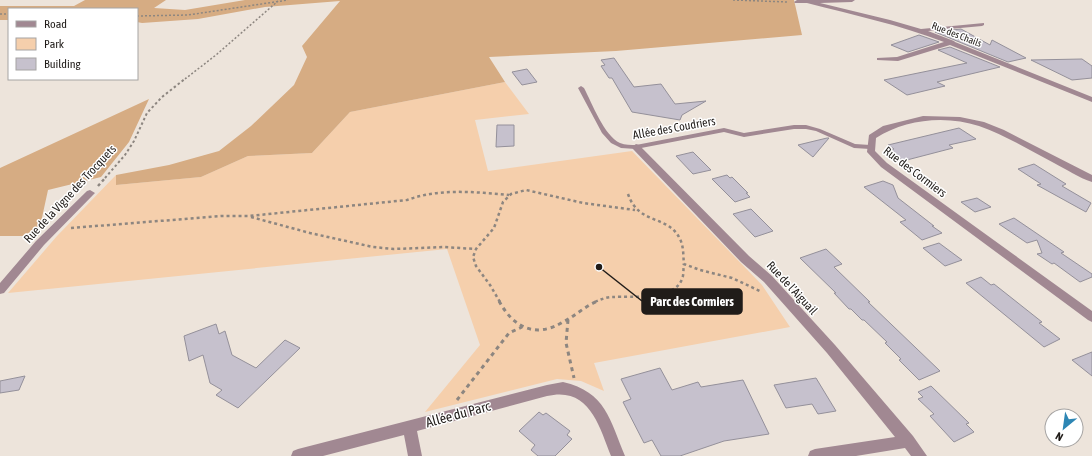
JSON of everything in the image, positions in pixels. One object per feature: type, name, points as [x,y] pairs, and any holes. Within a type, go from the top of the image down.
[{"type":"street","points":[[797,2],[852,0]]},
{"type":"street","name":"Rue des Chails","points":[[809,2],[922,30],[1092,100]]},
{"type":"street","points":[[922,30],[982,24]]},
{"type":"street","points":[[879,59],[898,59],[952,42]]},
{"type":"street","name":"Rue des Cormiers","points":[[1092,179],[1000,132],[981,124],[960,119],[923,118],[886,128],[872,137],[870,147],[871,152],[884,165],[1092,317]]},
{"type":"street","name":"Rue de l’Aiguail","points":[[636,147],[745,259],[768,279],[831,349],[920,456]]},
{"type":"street","name":"Rue de la Vigne des Trocquets","points":[[0,290],[55,228],[90,193]]},
{"type":"street","name":"Allée du Parc","points":[[298,456],[562,388],[577,391]]},
{"type":"street","points":[[577,391],[587,396],[596,406],[603,418],[618,456]]},
{"type":"street","name":"Allée du Parc","points":[[409,427],[415,456]]},
{"type":"street","points":[[815,456],[908,442]]},
{"type":"lane","name":"Allée des Coudriers","points":[[581,88],[608,137],[613,142],[621,146],[636,147],[724,130],[744,135],[794,127],[806,127],[818,130],[854,146],[870,147]]},
{"type":"path","points":[[138,16],[182,16],[288,0]]},
{"type":"path","points":[[733,0],[797,2]]},
{"type":"path","name":"Rue de la Vigne des Trocquets","points":[[90,193],[108,176],[124,155],[134,141],[148,112],[162,97],[222,51],[278,1]]},
{"type":"path","points":[[526,190],[583,203],[636,210],[662,222],[674,230],[680,239],[684,264],[681,280],[674,289],[665,294],[612,297],[603,299],[590,304],[568,320],[549,330],[537,330],[522,327],[510,318],[494,289],[474,264],[472,258],[476,249],[494,228],[502,202],[509,195],[517,191],[526,190]]},
{"type":"path","points":[[55,228],[92,227],[222,216],[249,216],[407,200],[416,196],[451,192],[509,195]]},
{"type":"path","points":[[628,194],[630,203],[636,210]]},
{"type":"path","points":[[249,216],[310,233],[373,247],[394,249],[444,247],[476,249]]},
{"type":"path","points":[[684,264],[700,270],[732,278],[768,295]]},
{"type":"path","points":[[568,320],[566,343],[577,391]]},
{"type":"path","points":[[446,417],[449,409],[461,396],[475,375],[509,333],[522,327]]},
{"type":"green space","points":[[505,82],[529,114],[475,120],[488,171],[632,151],[762,285],[790,327],[594,363],[604,391],[581,381],[557,379],[425,412],[480,345],[447,249],[8,293],[57,236],[116,175],[116,185],[201,177],[248,156],[312,153],[350,112]]},
{"type":"shaded area","points":[[85,0],[166,0],[154,8],[185,10],[245,0],[794,0],[802,35],[616,51],[489,57],[505,82],[350,112],[312,153],[248,156],[201,177],[116,185],[116,175],[169,165],[219,151],[251,126],[294,85],[307,57],[302,46],[340,1],[265,7],[198,19],[142,23],[138,22],[138,8],[8,8],[8,20],[0,20],[0,6],[74,6]]},
{"type":"shaded area","points":[[149,99],[129,142],[101,177],[48,190],[38,236],[0,236],[0,168]]},
{"type":"building","points":[[961,29],[990,45],[992,40],[1026,58],[1008,62],[935,32]]},
{"type":"building","points":[[919,35],[939,42],[908,52],[891,45]]},
{"type":"building","points":[[950,47],[1000,67],[937,82],[945,86],[907,95],[884,80],[967,63],[938,50]]},
{"type":"building","points":[[614,58],[634,87],[661,84],[675,104],[706,101],[682,115],[680,120],[632,112],[612,78],[609,78],[601,66],[605,65],[601,60]]},
{"type":"building","points":[[1082,59],[1092,66],[1092,78],[1072,80],[1031,60]]},
{"type":"building","points":[[527,69],[537,82],[522,85],[512,72]]},
{"type":"building","points":[[497,125],[514,125],[514,146],[496,147]]},
{"type":"building","points":[[959,128],[976,139],[949,145],[953,148],[903,161],[889,150],[894,149],[888,145]]},
{"type":"building","points":[[829,138],[813,157],[798,145]]},
{"type":"building","points":[[693,152],[711,170],[693,174],[676,156]]},
{"type":"building","points":[[1034,164],[1066,184],[1062,186],[1091,203],[1086,212],[1037,185],[1041,184],[1018,169]]},
{"type":"building","points":[[727,175],[730,178],[732,177],[750,197],[735,202],[712,179]]},
{"type":"building","points":[[883,181],[893,185],[898,198],[942,233],[922,240],[900,222],[906,220],[864,187]]},
{"type":"building","points":[[977,198],[991,207],[975,212],[961,202]]},
{"type":"building","points":[[751,209],[773,231],[755,237],[733,214]]},
{"type":"building","points":[[1014,218],[1064,252],[1061,253],[1092,274],[1092,277],[1080,282],[1054,263],[1052,264],[1037,254],[1042,253],[1037,240],[1027,243],[999,224]]},
{"type":"building","points":[[939,243],[962,260],[945,266],[923,248]]},
{"type":"building","points":[[826,249],[842,264],[834,267],[940,371],[919,380],[899,360],[901,359],[885,343],[887,342],[864,320],[849,309],[834,293],[836,293],[800,258]]},
{"type":"building","points":[[981,277],[991,285],[994,284],[1042,322],[1039,323],[1060,339],[1044,347],[966,283]]},
{"type":"building","points":[[216,324],[219,334],[225,331],[232,355],[256,368],[285,340],[300,348],[238,408],[216,395],[222,390],[210,383],[203,355],[189,361],[184,336]]},
{"type":"building","points":[[1092,352],[1092,376],[1072,360]]},
{"type":"building","points":[[660,368],[672,390],[698,382],[701,387],[743,380],[769,434],[724,441],[680,456],[661,456],[652,440],[644,443],[623,402],[631,399],[621,379]]},
{"type":"building","points":[[25,376],[19,390],[0,393],[0,381]]},
{"type":"building","points":[[816,378],[836,411],[818,414],[812,404],[786,408],[774,385]]},
{"type":"building","points":[[931,386],[969,423],[966,424],[974,432],[954,442],[930,416],[934,414],[918,399],[923,397],[918,392]]},
{"type":"building","points":[[539,412],[543,415],[546,413],[570,431],[567,435],[572,439],[555,456],[538,456],[531,450],[535,445],[519,431]]},
{"type":"place","name":"Parc des Cormiers","points":[[599,267]]}]
